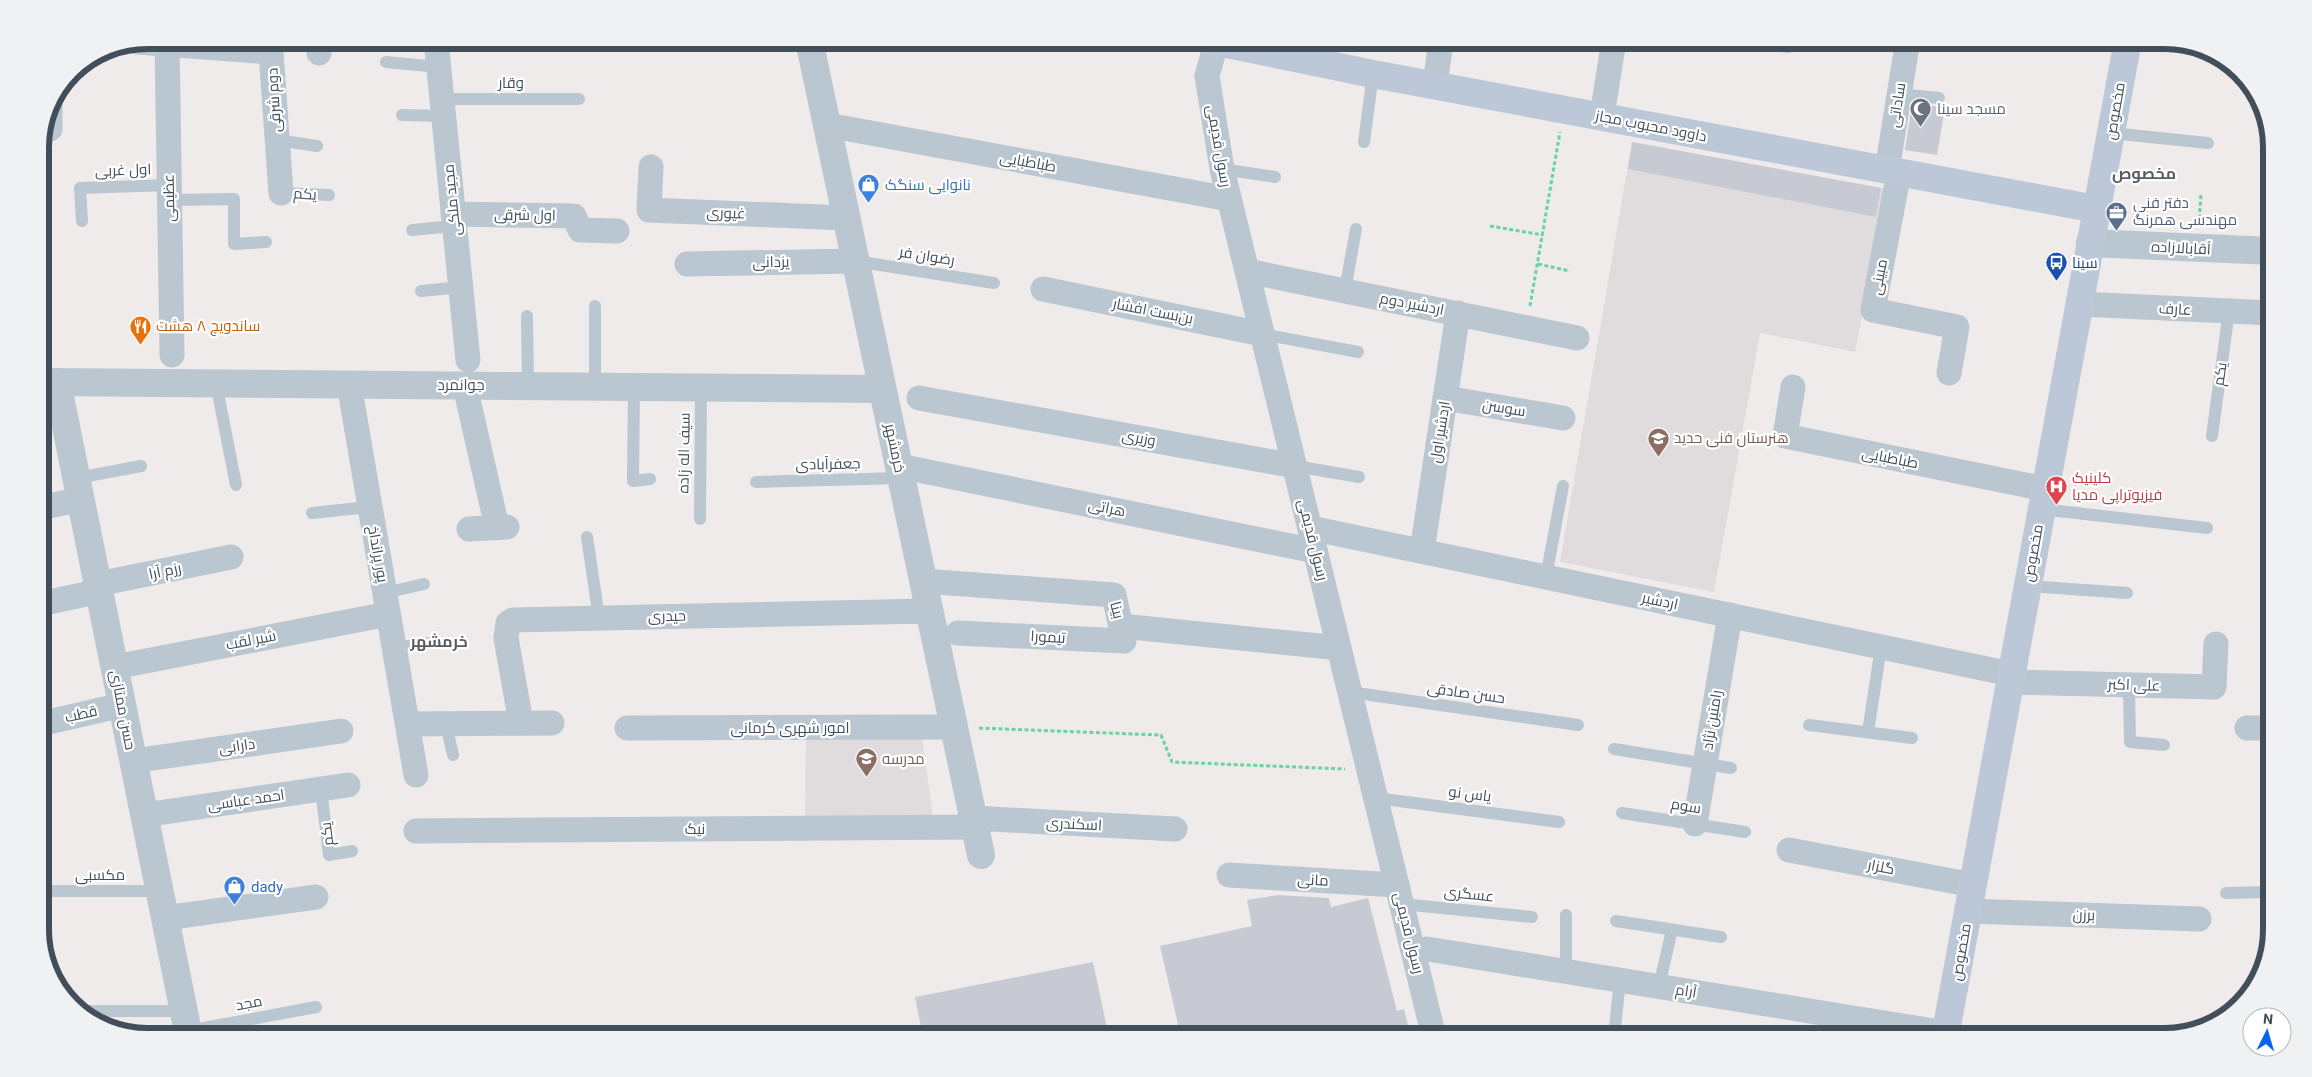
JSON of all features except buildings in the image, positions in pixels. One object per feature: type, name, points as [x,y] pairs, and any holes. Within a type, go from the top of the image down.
[{"type":"main road","name":"داوود محبوب مجاز","points":[[1296,49],[1373,74],[2096,209]]},
{"type":"main road","name":"مخصوص","points":[[1946,1028],[2126,49]]},
{"type":"street","name":"عظیمی","points":[[167,49],[172,355]]},
{"type":"street","name":"دوم شرقی","points":[[240,49],[271,52],[281,193]]},
{"type":"street","name":"مجید ملکی","points":[[437,49],[461,287],[466,373]]},
{"type":"street","name":"خرمشهر","points":[[811,49],[981,855]]},
{"type":"street","name":"رسول قدیمی","points":[[1212,49],[1207,76],[1222,169],[1432,1028]]},
{"type":"street","points":[[1435,85],[1440,49]]},
{"type":"street","points":[[1602,116],[1613,49]]},
{"type":"street","name":"ساداتی","points":[[1893,171],[1899,94],[1906,49]]},
{"type":"street","name":"طباطبایی","points":[[827,125],[1229,199]]},
{"type":"street","name":"غیوری","points":[[651,167],[649,210],[846,218]]},
{"type":"street","name":"مبینی","points":[[1893,171],[1873,310],[1957,326],[1949,373]]},
{"type":"street","name":"اول شرقی","points":[[454,220],[574,216],[580,230],[617,231]]},
{"type":"street","name":"آقابالازاده","points":[[2090,243],[2263,251]]},
{"type":"street","name":"یزدانی","points":[[687,264],[855,261]]},
{"type":"street","name":"اردشیر دوم","points":[[1247,270],[1577,338]]},
{"type":"street","name":"بن‌بست افشار","points":[[1043,289],[1262,334]]},
{"type":"street","name":"عارف","points":[[2079,304],[2263,313]]},
{"type":"street","name":"اردشیر اول","points":[[1422,551],[1458,313]]},
{"type":"street","points":[[466,373],[502,527],[469,529]]},
{"type":"street","name":"جوانمرد","points":[[49,382],[348,384],[466,373],[528,386],[882,389]]},
{"type":"street","name":"حسن ممتازی","points":[[49,382],[79,488],[187,1027]]},
{"type":"street","name":"پور پرانداخ","points":[[348,384],[416,775]]},
{"type":"street","name":"طباطبایی","points":[[1793,387],[1784,436],[2043,499]]},
{"type":"street","name":"وزیری","points":[[919,398],[1295,466]]},
{"type":"street","name":"سوسن","points":[[1445,398],[1563,418]]},
{"type":"street","name":"هراتی","points":[[900,472],[1312,539]]},
{"type":"street","points":[[49,503],[79,488]]},
{"type":"street","name":"اردشیر","points":[[1312,539],[1422,551],[1881,647],[2010,678]]},
{"type":"street","name":"رزم آرا","points":[[49,602],[231,557]]},
{"type":"street","name":"بینا","points":[[923,581],[1114,594],[1121,626],[1339,648]]},
{"type":"street","name":"شیر لقب","points":[[115,667],[386,603]]},
{"type":"street","name":"حیدری","points":[[522,723],[506,638],[508,623],[513,620],[521,618],[929,611]]},
{"type":"street","name":"رامتین نژاد","points":[[1695,824],[1730,615]]},
{"type":"street","name":"تیمورا","points":[[958,633],[1124,641],[1121,626]]},
{"type":"street","name":"علی اکبر","points":[[2010,678],[2129,685],[2214,687],[2216,644]]},
{"type":"street","name":"قطب","points":[[49,722],[122,705]]},
{"type":"street","points":[[408,724],[552,722]]},
{"type":"street","name":"امور شهری کرمانی","points":[[627,728],[954,727]]},
{"type":"street","points":[[2247,728],[2263,728]]},
{"type":"street","name":"دارابی","points":[[134,761],[341,731]]},
{"type":"street","name":"احمد عباسی","points":[[144,815],[348,786]]},
{"type":"street","name":"اسکندری","points":[[974,823],[1175,829]]},
{"type":"street","name":"نیک","points":[[416,831],[974,823]]},
{"type":"street","name":"گلزار","points":[[1789,850],[1970,898]]},
{"type":"street","name":"مانی","points":[[1229,875],[1399,894]]},
{"type":"street","points":[[165,918],[316,897]]},
{"type":"street","name":"برزن","points":[[1970,898],[2199,919]]},
{"type":"street","name":"آرام","points":[[1427,949],[1904,1028]]},
{"type":"lane","points":[[386,62],[439,67]]},
{"type":"lane","points":[[1364,142],[1373,74]]},
{"type":"lane","points":[[1899,94],[1938,98]]},
{"type":"lane","name":"وقار","points":[[443,108],[579,100]]},
{"type":"lane","points":[[402,116],[443,108]]},
{"type":"lane","points":[[2111,133],[2208,143]]},
{"type":"lane","points":[[276,140],[317,146]]},
{"type":"lane","points":[[1222,169],[1275,177]]},
{"type":"lane","name":"اول غربی","points":[[82,221],[80,188],[169,192]]},
{"type":"lane","points":[[169,192],[234,199],[234,244],[266,242]]},
{"type":"lane","name":"یکم","points":[[281,193],[329,195]]},
{"type":"lane","points":[[412,230],[454,220]]},
{"type":"lane","points":[[1345,290],[1356,229]]},
{"type":"lane","name":"رضوان فر","points":[[855,261],[994,283]]},
{"type":"lane","points":[[421,291],[461,287]]},
{"type":"lane","points":[[595,306],[595,386]]},
{"type":"lane","name":"یکم","points":[[2212,436],[2229,311]]},
{"type":"lane","points":[[527,316],[528,386]]},
{"type":"lane","points":[[1262,334],[1358,352]]},
{"type":"lane","points":[[216,383],[236,485]]},
{"type":"lane","points":[[634,387],[633,481],[650,479]]},
{"type":"lane","name":"سیف اله زاده","points":[[700,519],[701,387]]},
{"type":"lane","points":[[79,488],[141,466]]},
{"type":"lane","name":"وزیری","points":[[1295,466],[1359,477]]},
{"type":"lane","name":"جعفرآبادی","points":[[756,482],[900,472]]},
{"type":"lane","points":[[1546,577],[1563,486]]},
{"type":"lane","points":[[2043,499],[2207,528]]},
{"type":"lane","points":[[312,514],[370,506]]},
{"type":"lane","points":[[587,537],[599,618]]},
{"type":"lane","points":[[386,603],[424,584]]},
{"type":"lane","points":[[2027,586],[2127,593]]},
{"type":"lane","points":[[394,648],[432,643]]},
{"type":"lane","points":[[1868,732],[1881,647]]},
{"type":"lane","points":[[2129,685],[2130,742],[2164,745]]},
{"type":"lane","name":"حسن صادقی","points":[[1350,692],[1578,725]]},
{"type":"lane","points":[[446,724],[453,755]]},
{"type":"lane","points":[[1809,725],[1912,738]]},
{"type":"lane","points":[[1614,749],[1731,768]]},
{"type":"lane","name":"یکم","points":[[321,789],[329,855],[352,851]]},
{"type":"lane","name":"یاس نو","points":[[1376,798],[1560,822]]},
{"type":"lane","name":"سوم","points":[[1622,812],[1745,832]]},
{"type":"lane","name":"مکسبی","points":[[49,891],[160,891]]},
{"type":"lane","points":[[2226,892],[2263,892]]},
{"type":"lane","name":"عسگری","points":[[1399,894],[1532,917]]},
{"type":"lane","points":[[1566,915],[1566,972]]},
{"type":"lane","points":[[1616,921],[1721,937]]},
{"type":"lane","points":[[1659,986],[1672,930]]},
{"type":"lane","points":[[1615,1028],[1620,980]]},
{"type":"lane","name":"مجد","points":[[96,1014],[187,1027],[316,1007]]},
{"type":"path","points":[[1527,327],[1564,109]]},
{"type":"path","points":[[2198,249],[2200,193]]},
{"type":"path","points":[[1490,226],[1542,235]]},
{"type":"path","points":[[1538,264],[1570,270]]},
{"type":"path","points":[[954,727],[1161,735],[1172,762],[1369,770]]},
{"type":"shaded area","name":"هنرستان فنی حدید","points":[[1632,142],[1887,189],[1855,352],[1760,333],[1714,592],[1560,562]]},
{"type":"shaded area","name":"مدرسه","points":[[922,739],[933,816],[805,821],[806,740]]},
{"type":"place","name":"مسجد سینا","points":[[1921,128]]},
{"type":"place","name":"نانوایی سنگک","points":[[869,204]]},
{"type":"place","name":"دفتر فنی مهندسی همرنگ","points":[[2117,231]]},
{"type":"place","name":"سینا","points":[[2056,282]]},
{"type":"place","name":"ساندویچ ۸ هشت","points":[[140,345]]},
{"type":"place","name":"هنرستان فنی حدید","points":[[1658,457]]},
{"type":"place","name":"کلینیک فیزیوتراپی مدیا","points":[[2056,506]]},
{"type":"place","name":"مدرسه","points":[[866,778]]},
{"type":"place","name":"dady","points":[[235,906]]},
{"type":"district","name":"مخصوص","points":[[2144,173]]},
{"type":"district","name":"خرمشهر","points":[[439,641]]}]
